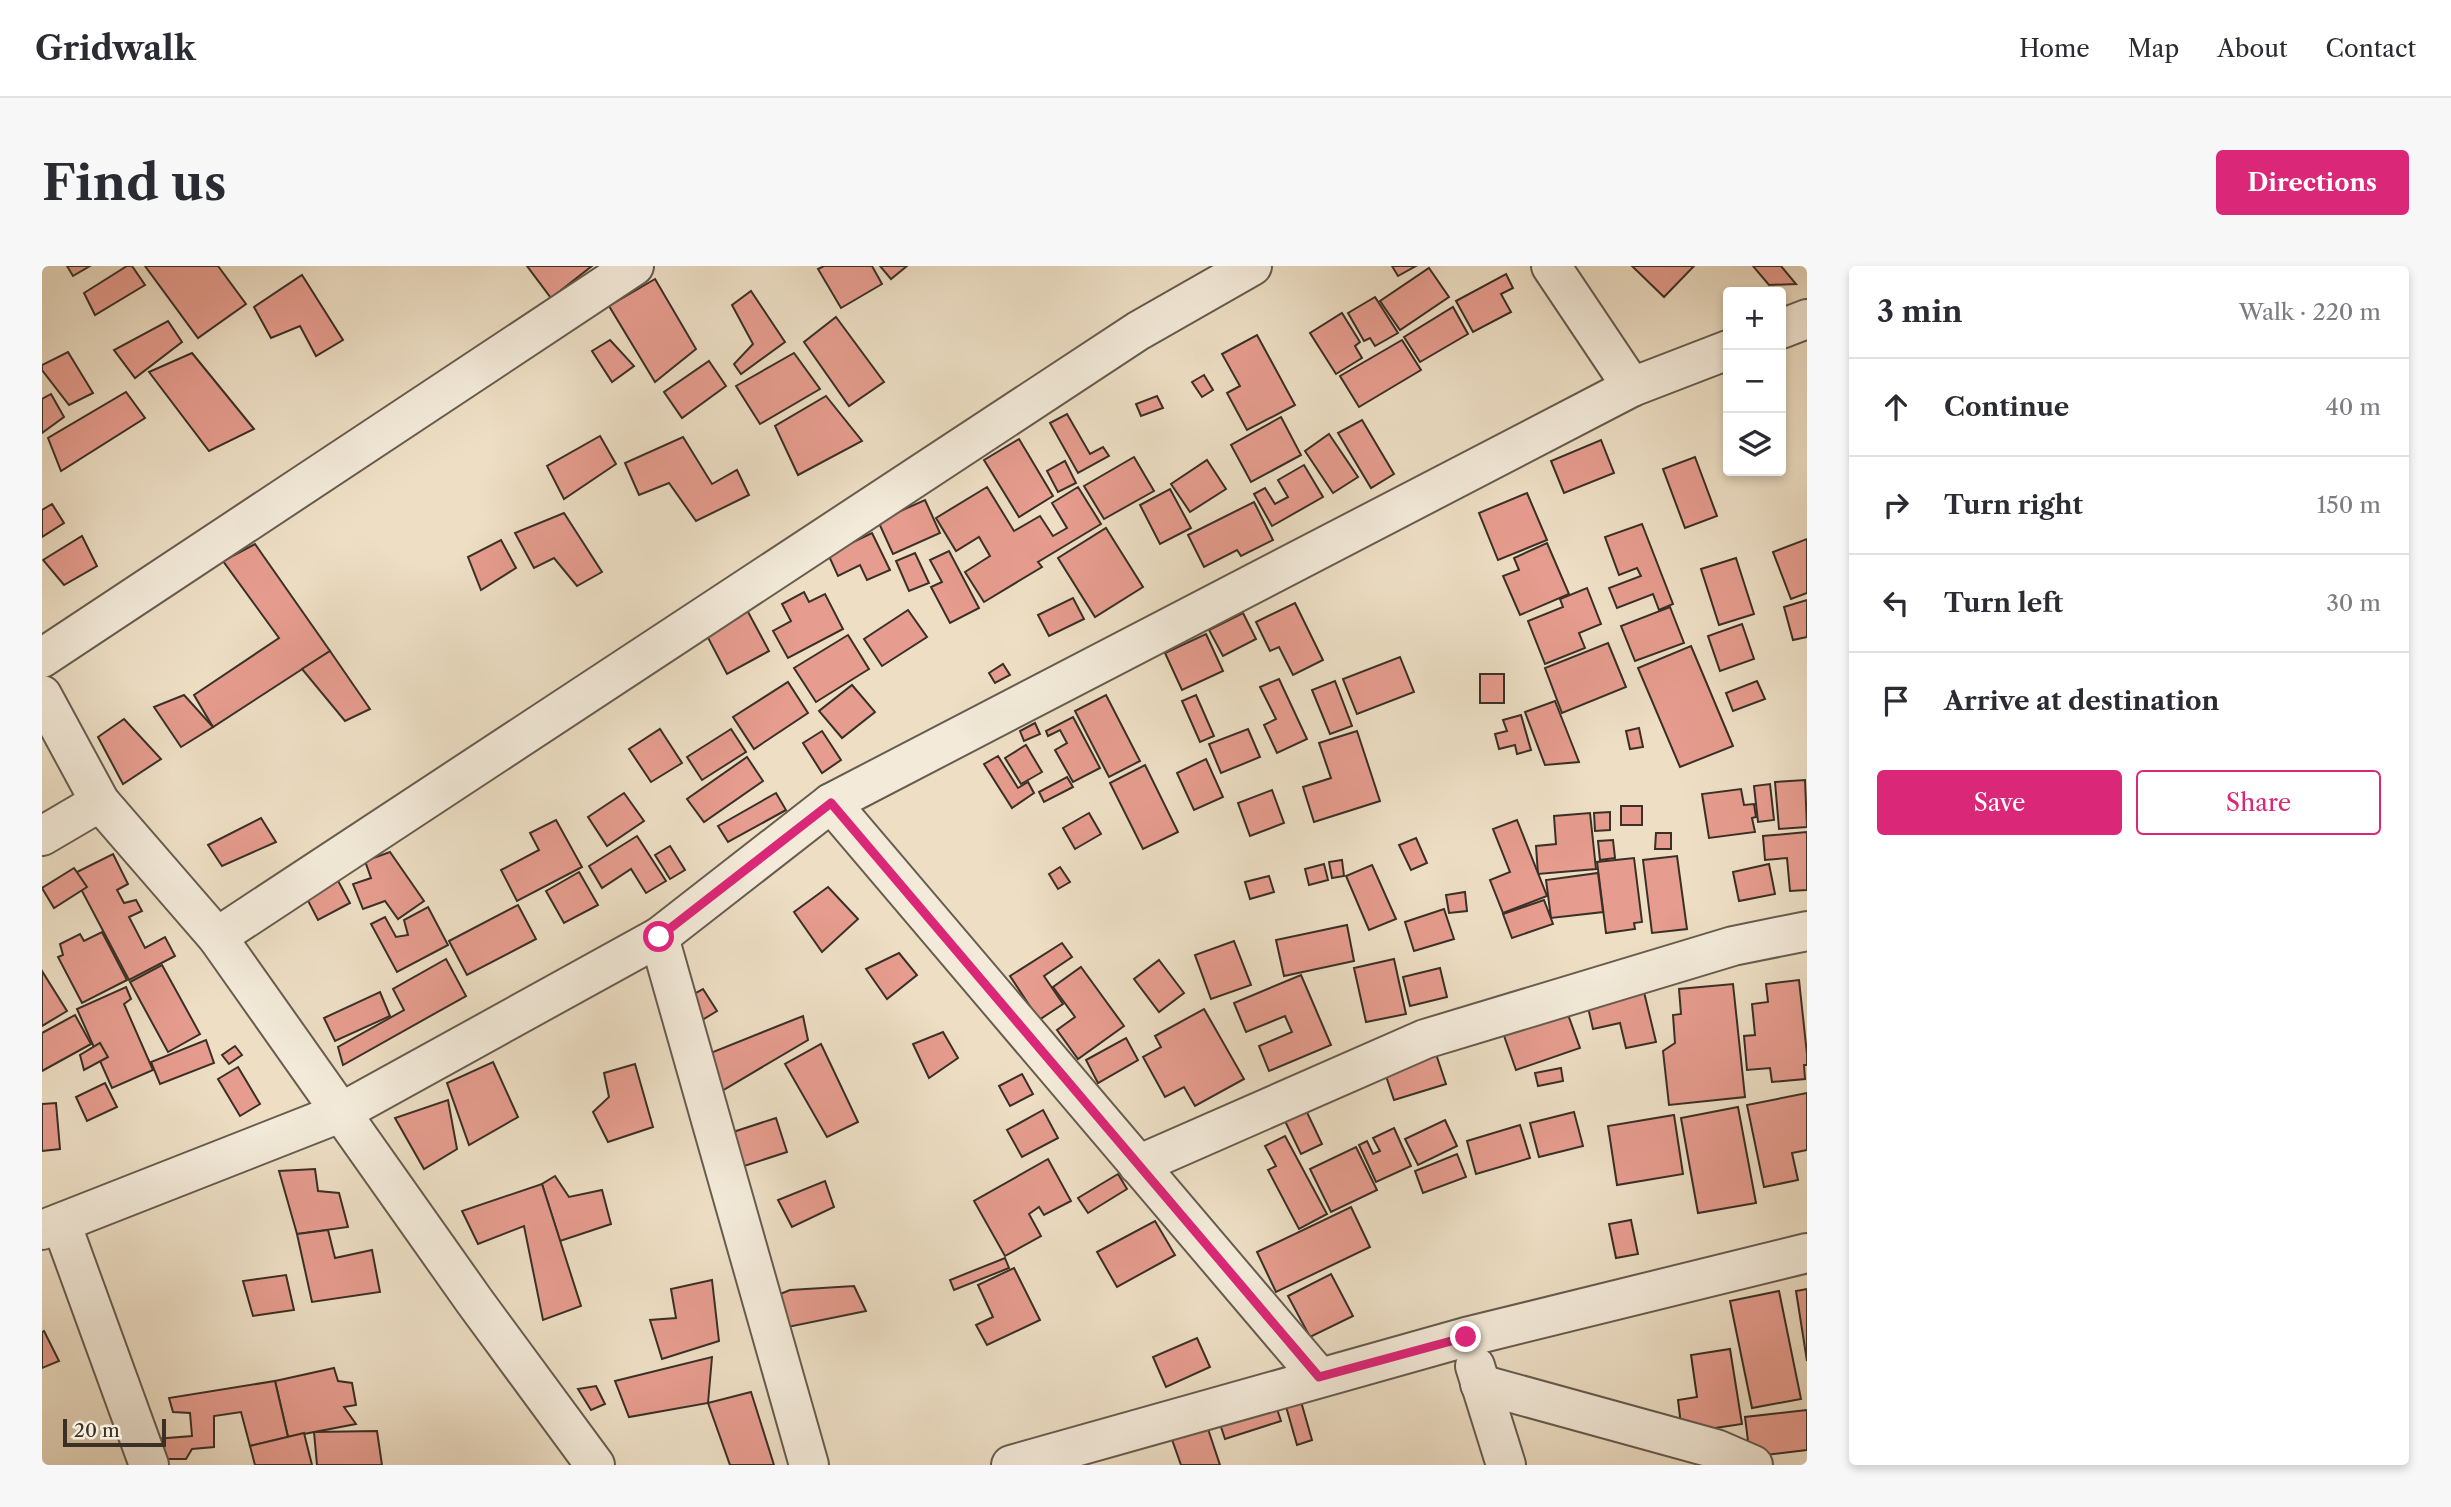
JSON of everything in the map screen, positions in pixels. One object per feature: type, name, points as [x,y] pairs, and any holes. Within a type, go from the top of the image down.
[{"type":"street","points":[[42,658],[634,266]]},
{"type":"street","points":[[217,937],[1138,331],[1252,266]]},
{"type":"street","points":[[1551,266],[1632,387]]},
{"type":"street","points":[[1786,327],[1807,319]]},
{"type":"street","points":[[149,1465],[51,1227],[340,1112],[659,937],[831,803],[1632,387],[1723,352]]},
{"type":"street","points":[[42,695],[100,802],[217,937],[475,1303],[595,1465]]},
{"type":"street","points":[[42,836],[100,802]]},
{"type":"street","points":[[831,803],[1319,1377]]},
{"type":"street","points":[[1138,1165],[1424,1039],[1733,946],[1807,931]]},
{"type":"street","points":[[659,937],[809,1465]]},
{"type":"street","points":[[1012,1465],[1466,1337],[1807,1254]]},
{"type":"street","points":[[1466,1337],[1506,1465]]},
{"type":"street","points":[[1480,1384],[1716,1449],[1754,1465]]},
{"type":"building","points":[[67,266],[90,266],[73,276]]},
{"type":"building","points":[[127,266],[132,266],[145,285],[95,315],[84,293]]},
{"type":"building","points":[[145,266],[218,266],[246,304],[198,338]]},
{"type":"building","points":[[527,266],[592,266],[551,298]]},
{"type":"building","points":[[824,266],[872,266],[882,284],[841,308],[818,269]]},
{"type":"building","points":[[880,266],[907,266],[891,279]]},
{"type":"building","points":[[1392,266],[1416,266],[1398,276]]},
{"type":"building","points":[[1632,266],[1694,266],[1664,297]]},
{"type":"building","points":[[1753,266],[1781,266],[1796,284],[1769,285]]},
{"type":"building","points":[[1429,268],[1449,297],[1400,330],[1380,301]]},
{"type":"building","points":[[1506,274],[1513,288],[1501,294],[1511,312],[1473,332],[1456,301]]},
{"type":"building","points":[[302,275],[343,340],[316,356],[300,326],[271,338],[254,307]]},
{"type":"building","points":[[655,279],[696,349],[655,382],[609,306]]},
{"type":"building","points":[[751,291],[785,342],[741,374],[734,364],[753,344],[732,305]]},
{"type":"building","points":[[1375,297],[1398,333],[1375,346],[1370,338],[1364,341],[1348,313]]},
{"type":"building","points":[[1453,307],[1468,334],[1420,362],[1404,337]]},
{"type":"building","points":[[1342,313],[1360,342],[1355,346],[1362,358],[1336,374],[1310,333]]},
{"type":"building","points":[[836,317],[884,382],[849,406],[804,342]]},
{"type":"building","points":[[168,321],[182,342],[135,378],[114,350]]},
{"type":"building","points":[[1257,335],[1295,405],[1247,430],[1227,393],[1240,386],[1222,354]]},
{"type":"building","points":[[610,340],[634,366],[612,382],[592,351]]},
{"type":"building","points":[[1402,340],[1421,370],[1359,407],[1340,376]]},
{"type":"building","points":[[68,352],[93,393],[69,405],[42,370],[42,365]]},
{"type":"building","points":[[192,353],[254,429],[209,451],[149,372]]},
{"type":"building","points":[[794,353],[820,389],[760,424],[736,386]]},
{"type":"building","points":[[709,361],[726,386],[682,418],[664,392]]},
{"type":"building","points":[[1204,375],[1213,390],[1202,397],[1192,382]]},
{"type":"building","points":[[126,392],[145,418],[61,471],[48,438]]},
{"type":"building","points":[[51,394],[64,417],[42,433],[42,399]]},
{"type":"building","points":[[826,396],[862,441],[798,475],[775,426]]},
{"type":"building","points":[[1157,396],[1163,408],[1141,416],[1136,404]]},
{"type":"building","points":[[1067,414],[1090,454],[1103,447],[1109,456],[1078,473],[1050,423]]},
{"type":"building","points":[[1281,417],[1301,455],[1251,482],[1231,445]]},
{"type":"building","points":[[1362,420],[1394,474],[1371,488],[1338,433]]},
{"type":"building","points":[[1329,434],[1358,477],[1333,493],[1305,451]]},
{"type":"building","points":[[600,436],[616,464],[564,499],[547,466]]},
{"type":"building","points":[[683,437],[712,484],[737,470],[749,495],[696,521],[669,483],[639,495],[625,463]]},
{"type":"building","points":[[1019,439],[1053,496],[1019,517],[984,460]]},
{"type":"building","points":[[1601,440],[1614,473],[1564,493],[1551,461]]},
{"type":"building","points":[[1134,457],[1154,491],[1104,519],[1084,486]]},
{"type":"building","points":[[1695,457],[1717,516],[1685,528],[1663,469]]},
{"type":"building","points":[[1207,460],[1226,489],[1190,512],[1171,484]]},
{"type":"building","points":[[1065,461],[1076,483],[1058,492],[1047,471]]},
{"type":"building","points":[[1304,465],[1323,497],[1272,526],[1254,494],[1265,488],[1275,504],[1288,497],[1278,480]]},
{"type":"building","points":[[987,487],[1014,531],[1040,516],[1053,536],[1067,528],[1052,503],[1078,487],[1101,524],[1038,562],[1042,567],[984,602],[965,572],[990,556],[979,537],[956,551],[936,518]]},
{"type":"building","points":[[1170,489],[1191,528],[1160,544],[1140,505]]},
{"type":"building","points":[[1527,493],[1547,540],[1498,560],[1479,513]]},
{"type":"building","points":[[925,500],[940,533],[893,554],[878,521]]},
{"type":"building","points":[[1254,502],[1273,540],[1241,556],[1237,550],[1204,567],[1188,535]]},
{"type":"building","points":[[52,504],[64,523],[42,537],[42,510]]},
{"type":"building","points":[[564,513],[602,572],[577,586],[554,558],[534,568],[515,533]]},
{"type":"building","points":[[1642,524],[1673,604],[1659,610],[1653,594],[1617,608],[1609,588],[1641,576],[1637,568],[1619,575],[1605,537]]},
{"type":"building","points":[[1106,528],[1143,587],[1095,617],[1058,558]]},
{"type":"building","points":[[872,533],[890,570],[867,580],[860,565],[838,576],[828,554]]},
{"type":"building","points":[[82,536],[97,566],[64,585],[43,560]]},
{"type":"building","points":[[1807,539],[1807,593],[1791,599],[1773,552]]},
{"type":"building","points":[[501,540],[516,568],[481,590],[468,557]]},
{"type":"building","points":[[1547,543],[1569,594],[1520,615],[1503,576],[1519,570],[1514,558]]},
{"type":"building","points":[[255,544],[330,651],[213,727],[194,695],[279,638],[223,561]]},
{"type":"building","points":[[949,551],[979,608],[950,623],[931,587],[942,582],[930,560]]},
{"type":"building","points":[[915,553],[929,583],[909,591],[896,561]]},
{"type":"building","points":[[1736,558],[1754,614],[1719,625],[1701,569]]},
{"type":"building","points":[[1587,588],[1601,624],[1579,633],[1585,648],[1545,664],[1528,621],[1563,607],[1560,599]]},
{"type":"building","points":[[804,592],[809,602],[825,594],[843,629],[788,658],[773,631],[791,621],[782,604]]},
{"type":"building","points":[[1073,598],[1084,619],[1049,636],[1038,615]]},
{"type":"building","points":[[1807,600],[1807,637],[1793,640],[1784,607]]},
{"type":"building","points":[[1295,603],[1323,660],[1293,675],[1279,647],[1270,651],[1256,622]]},
{"type":"building","points":[[1670,607],[1684,643],[1635,661],[1621,626]]},
{"type":"building","points":[[747,610],[769,651],[727,674],[705,632]]},
{"type":"building","points":[[908,610],[927,637],[882,666],[864,639]]},
{"type":"building","points":[[1243,613],[1256,639],[1223,656],[1209,630]]},
{"type":"building","points":[[1742,624],[1754,659],[1720,671],[1708,636]]},
{"type":"building","points":[[1206,634],[1223,671],[1182,690],[1165,653]]},
{"type":"building","points":[[848,635],[869,669],[816,702],[794,668]]},
{"type":"building","points":[[1608,643],[1626,687],[1562,713],[1545,668]]},
{"type":"building","points":[[1691,646],[1733,746],[1680,767],[1638,668]]},
{"type":"building","points":[[330,651],[370,709],[345,721],[302,669]]},
{"type":"building","points":[[1400,657],[1414,692],[1357,714],[1343,679]]},
{"type":"building","points":[[1003,664],[1010,675],[995,683],[989,673]]},
{"type":"building","points":[[1480,674],[1504,674],[1504,703],[1480,703]]},
{"type":"building","points":[[1279,679],[1307,739],[1277,753],[1264,725],[1276,719],[1260,687]]},
{"type":"building","points":[[1335,681],[1352,726],[1330,734],[1312,690]]},
{"type":"building","points":[[1757,681],[1765,699],[1733,711],[1726,693]]},
{"type":"building","points":[[788,682],[808,713],[754,749],[733,717]]},
{"type":"building","points":[[852,685],[875,712],[842,738],[819,711]]},
{"type":"building","points":[[184,695],[213,727],[181,747],[154,707]]},
{"type":"building","points":[[1106,695],[1140,761],[1109,777],[1075,711]]},
{"type":"building","points":[[1196,695],[1214,736],[1200,742],[1182,701]]},
{"type":"building","points":[[1555,701],[1579,762],[1545,765],[1525,712]]},
{"type":"building","points":[[1521,715],[1531,750],[1517,754],[1515,745],[1499,749],[1495,734],[1507,731],[1503,720]]},
{"type":"building","points":[[1073,717],[1100,768],[1073,782],[1055,750],[1067,743],[1060,730],[1048,736],[1046,731]]},
{"type":"building","points":[[124,719],[161,759],[123,784],[98,737]]},
{"type":"building","points":[[1035,723],[1040,734],[1024,741],[1020,731]]},
{"type":"building","points":[[1639,728],[1643,747],[1630,749],[1626,731]]},
{"type":"building","points":[[660,729],[682,763],[651,782],[629,749]]},
{"type":"building","points":[[731,729],[746,752],[702,780],[687,757]]},
{"type":"building","points":[[1248,729],[1260,757],[1221,773],[1209,744]]},
{"type":"building","points":[[822,731],[841,760],[822,773],[803,743]]},
{"type":"building","points":[[1357,731],[1380,801],[1314,822],[1303,787],[1331,778],[1319,743]]},
{"type":"building","points":[[1026,745],[1042,772],[1021,784],[1005,758]]},
{"type":"building","points":[[998,756],[1018,788],[1028,782],[1034,793],[1012,808],[984,764]]},
{"type":"building","points":[[747,757],[763,781],[704,822],[687,799]]},
{"type":"building","points":[[1206,759],[1223,797],[1194,810],[1177,773]]},
{"type":"building","points":[[1145,765],[1178,832],[1143,849],[1110,783]]},
{"type":"building","points":[[1067,777],[1073,787],[1044,802],[1039,792]]},
{"type":"building","points":[[1805,780],[1807,827],[1779,829],[1775,782]]},
{"type":"building","points":[[1770,784],[1774,820],[1758,822],[1754,786]]},
{"type":"building","points":[[1741,789],[1744,805],[1754,804],[1756,817],[1752,818],[1755,832],[1709,838],[1702,794]]},
{"type":"building","points":[[1272,790],[1284,823],[1250,836],[1238,803]]},
{"type":"building","points":[[624,793],[644,821],[607,846],[588,817]]},
{"type":"building","points":[[776,793],[786,810],[728,842],[718,826]]},
{"type":"building","points":[[1621,806],[1642,806],[1642,825],[1621,825]]},
{"type":"building","points":[[1610,812],[1610,830],[1595,831],[1594,813]]},
{"type":"building","points":[[1089,813],[1101,834],[1075,849],[1063,828]]},
{"type":"building","points":[[1590,813],[1596,869],[1538,874],[1536,846],[1556,844],[1554,816]]},
{"type":"building","points":[[261,818],[276,842],[222,866],[208,845]]},
{"type":"building","points":[[556,820],[582,867],[517,901],[501,870],[539,850],[530,833]]},
{"type":"building","points":[[1517,820],[1547,896],[1503,913],[1490,880],[1510,872],[1493,829]]},
{"type":"building","points":[[1807,832],[1807,890],[1790,891],[1787,858],[1765,860],[1763,836]]},
{"type":"building","points":[[1656,833],[1671,833],[1671,849],[1655,849]]},
{"type":"building","points":[[637,836],[666,881],[646,893],[631,869],[602,888],[589,866]]},
{"type":"building","points":[[1416,838],[1427,863],[1411,870],[1399,845]]},
{"type":"building","points":[[1613,840],[1615,858],[1600,860],[1598,841]]},
{"type":"building","points":[[670,846],[685,870],[670,879],[655,855]]},
{"type":"building","points":[[390,852],[424,901],[398,919],[385,901],[363,909],[353,884],[371,878],[365,861]]},
{"type":"building","points":[[113,854],[128,884],[117,890],[124,903],[136,900],[142,911],[129,917],[145,948],[165,937],[175,956],[129,980],[73,874]]},
{"type":"building","points":[[1677,856],[1687,929],[1652,933],[1643,860]]},
{"type":"building","points":[[1634,858],[1642,922],[1634,923],[1635,929],[1606,933],[1597,862]]},
{"type":"building","points":[[1342,860],[1344,876],[1332,878],[1329,862]]},
{"type":"building","points":[[1324,864],[1328,880],[1309,885],[1305,869]]},
{"type":"building","points":[[1769,864],[1775,894],[1739,901],[1733,872]]},
{"type":"building","points":[[1372,865],[1396,919],[1369,930],[1346,876]]},
{"type":"building","points":[[1060,867],[1070,882],[1058,889],[1049,874]]},
{"type":"building","points":[[74,868],[87,887],[54,908],[42,888]]},
{"type":"building","points":[[579,872],[598,905],[564,923],[546,891]]},
{"type":"building","points":[[1598,873],[1603,912],[1551,918],[1546,880]]},
{"type":"building","points":[[1269,876],[1274,892],[1250,899],[1245,882]]},
{"type":"building","points":[[336,877],[350,903],[318,920],[304,893]]},
{"type":"building","points":[[828,887],[858,919],[822,952],[794,912]]},
{"type":"building","points":[[1465,892],[1467,911],[1449,913],[1446,895]]},
{"type":"building","points":[[1544,900],[1553,924],[1512,938],[1503,914]]},
{"type":"building","points":[[518,905],[536,939],[467,975],[449,941]]},
{"type":"building","points":[[428,907],[448,945],[397,972],[371,924],[385,917],[396,937],[408,935],[404,920]]},
{"type":"building","points":[[1444,909],[1454,939],[1414,951],[1405,922]]},
{"type":"building","points":[[1347,925],[1354,961],[1284,976],[1276,940]]},
{"type":"building","points":[[102,932],[127,980],[82,1003],[58,957],[63,955],[60,944],[80,934],[84,941]]},
{"type":"building","points":[[1234,941],[1251,985],[1211,999],[1195,955]]},
{"type":"building","points":[[1062,943],[1072,957],[1044,976],[1063,1004],[1039,1020],[1010,976]]},
{"type":"building","points":[[899,953],[917,975],[887,999],[866,969]]},
{"type":"building","points":[[446,959],[466,996],[343,1065],[338,1047],[404,1010],[393,989]]},
{"type":"building","points":[[1394,959],[1406,1014],[1366,1022],[1354,968]]},
{"type":"building","points":[[1159,960],[1184,993],[1159,1012],[1134,979]]},
{"type":"building","points":[[162,965],[200,1034],[168,1052],[130,982]]},
{"type":"building","points":[[1081,967],[1124,1026],[1078,1059],[1057,1030],[1075,1017],[1053,987]]},
{"type":"building","points":[[1440,968],[1447,997],[1410,1006],[1403,977]]},
{"type":"building","points":[[42,971],[67,1011],[42,1026]]},
{"type":"building","points":[[1301,975],[1331,1045],[1269,1071],[1259,1046],[1292,1032],[1285,1016],[1246,1032],[1234,1003]]},
{"type":"building","points":[[1799,980],[1807,1054],[1807,1065],[1804,1065],[1805,1079],[1772,1082],[1770,1068],[1747,1070],[1744,1036],[1755,1035],[1752,1004],[1768,1002],[1766,984]]},
{"type":"building","points":[[1733,984],[1745,1097],[1669,1105],[1663,1051],[1675,1043],[1673,1015],[1681,1014],[1679,989]]},
{"type":"building","points":[[126,987],[131,999],[124,1004],[153,1070],[112,1088],[77,1009]]},
{"type":"building","points":[[703,989],[717,1011],[694,1025],[677,1003]]},
{"type":"building","points":[[380,992],[390,1016],[335,1041],[324,1018]]},
{"type":"building","points":[[1644,992],[1656,1042],[1626,1048],[1620,1023],[1593,1029],[1587,1003]]},
{"type":"building","points":[[1204,1009],[1244,1079],[1195,1106],[1184,1087],[1165,1097],[1143,1057],[1161,1047],[1155,1036]]},
{"type":"building","points":[[1566,1009],[1580,1048],[1516,1070],[1502,1030]]},
{"type":"building","points":[[75,1015],[91,1044],[42,1071],[42,1033]]},
{"type":"building","points":[[803,1016],[808,1040],[715,1095],[703,1056]]},
{"type":"building","points":[[943,1032],[958,1058],[929,1078],[913,1044]]},
{"type":"building","points":[[1126,1038],[1138,1060],[1098,1083],[1086,1060]]},
{"type":"building","points":[[206,1040],[214,1063],[160,1084],[151,1062]]},
{"type":"building","points":[[100,1043],[108,1057],[84,1070],[80,1055]]},
{"type":"building","points":[[821,1044],[858,1122],[827,1137],[785,1064]]},
{"type":"building","points":[[235,1046],[242,1055],[229,1064],[222,1055]]},
{"type":"building","points":[[1436,1054],[1446,1084],[1394,1100],[1384,1070]]},
{"type":"building","points":[[493,1062],[518,1117],[469,1145],[447,1083]]},
{"type":"building","points":[[635,1064],[653,1127],[608,1142],[593,1112],[609,1097],[604,1073]]},
{"type":"building","points":[[238,1067],[260,1104],[240,1116],[218,1079]]},
{"type":"building","points":[[1561,1068],[1563,1081],[1538,1086],[1535,1073]]},
{"type":"building","points":[[1022,1074],[1033,1094],[1010,1106],[999,1086]]},
{"type":"building","points":[[105,1083],[117,1107],[87,1121],[76,1097]]},
{"type":"building","points":[[1807,1093],[1807,1150],[1792,1153],[1798,1180],[1764,1187],[1747,1105]]},
{"type":"building","points":[[448,1100],[457,1149],[424,1169],[395,1118]]},
{"type":"building","points":[[56,1103],[60,1149],[42,1151],[42,1104]]},
{"type":"building","points":[[1304,1106],[1322,1144],[1301,1154],[1283,1117]]},
{"type":"building","points":[[1738,1107],[1756,1203],[1698,1213],[1681,1118]]},
{"type":"building","points":[[1043,1110],[1058,1138],[1022,1157],[1007,1130]]},
{"type":"building","points":[[1574,1112],[1583,1146],[1539,1157],[1530,1123]]},
{"type":"building","points":[[1674,1115],[1683,1174],[1617,1185],[1608,1126]]},
{"type":"building","points":[[776,1118],[787,1152],[735,1169],[727,1134]]},
{"type":"building","points":[[1445,1120],[1457,1146],[1418,1165],[1405,1139]]},
{"type":"building","points":[[1520,1125],[1530,1158],[1476,1174],[1467,1141]]},
{"type":"building","points":[[1394,1128],[1411,1166],[1376,1182],[1359,1145],[1367,1141],[1373,1154],[1380,1151],[1373,1138]]},
{"type":"building","points":[[1285,1136],[1327,1214],[1299,1229],[1268,1170],[1276,1166],[1265,1146]]},
{"type":"building","points":[[1356,1147],[1377,1190],[1331,1212],[1310,1169]]},
{"type":"building","points":[[1457,1154],[1466,1177],[1423,1193],[1415,1171]]},
{"type":"building","points":[[1048,1159],[1071,1201],[1044,1215],[1039,1207],[1029,1214],[1041,1236],[1005,1256],[974,1201]]},
{"type":"building","points":[[315,1169],[318,1191],[339,1193],[348,1227],[297,1234],[279,1171]]},
{"type":"building","points":[[1118,1174],[1127,1189],[1088,1213],[1078,1198]]},
{"type":"building","points":[[555,1176],[569,1197],[602,1190],[611,1224],[560,1241],[542,1184]]},
{"type":"building","points":[[825,1181],[834,1207],[792,1227],[778,1200]]},
{"type":"building","points":[[542,1184],[581,1306],[543,1320],[524,1226],[478,1244],[462,1211]]},
{"type":"building","points":[[1351,1207],[1370,1247],[1276,1292],[1257,1252]]},
{"type":"building","points":[[1631,1220],[1638,1254],[1616,1258],[1609,1224]]},
{"type":"building","points":[[1155,1221],[1175,1255],[1117,1287],[1097,1252]]},
{"type":"building","points":[[328,1230],[335,1258],[372,1250],[380,1292],[312,1302],[297,1234]]},
{"type":"building","points":[[1005,1258],[1009,1268],[954,1290],[950,1280]]},
{"type":"building","points":[[1014,1268],[1040,1320],[987,1345],[976,1325],[993,1317],[978,1285]]},
{"type":"building","points":[[1331,1274],[1353,1316],[1310,1337],[1288,1296]]},
{"type":"building","points":[[286,1275],[294,1310],[253,1316],[243,1281]]},
{"type":"building","points":[[712,1280],[719,1341],[662,1359],[650,1320],[676,1318],[671,1289]]},
{"type":"building","points":[[854,1286],[866,1311],[783,1328],[763,1301],[790,1290]]},
{"type":"building","points":[[1807,1289],[1807,1361],[1796,1291]]},
{"type":"building","points":[[1779,1291],[1801,1399],[1752,1408],[1730,1301]]},
{"type":"building","points":[[44,1331],[59,1361],[42,1368],[42,1332]]},
{"type":"building","points":[[1197,1338],[1210,1367],[1166,1387],[1153,1357]]},
{"type":"building","points":[[1730,1349],[1742,1424],[1682,1433],[1678,1400],[1697,1397],[1691,1355]]},
{"type":"building","points":[[712,1357],[708,1403],[629,1417],[615,1381]]},
{"type":"building","points":[[334,1368],[338,1381],[352,1383],[356,1405],[344,1407],[356,1424],[288,1437],[275,1381]]},
{"type":"building","points":[[275,1381],[288,1437],[250,1446],[241,1412],[214,1416],[214,1447],[192,1449],[186,1459],[162,1459],[155,1439],[192,1436],[190,1413],[173,1412],[169,1398]]},
{"type":"building","points":[[596,1386],[605,1404],[591,1410],[578,1389]]},
{"type":"building","points":[[751,1392],[774,1465],[730,1465],[708,1403]]},
{"type":"building","points":[[1300,1398],[1312,1440],[1297,1445],[1285,1403]]},
{"type":"building","points":[[1275,1403],[1281,1421],[1225,1439],[1219,1421]]},
{"type":"building","points":[[1807,1410],[1807,1450],[1750,1457],[1745,1417]]},
{"type":"building","points":[[1205,1420],[1220,1465],[1181,1465],[1169,1431]]},
{"type":"building","points":[[377,1431],[382,1465],[317,1465],[314,1432]]},
{"type":"building","points":[[304,1433],[312,1465],[255,1465],[250,1446]]},
{"type":"route","points":[[659,937],[831,803],[1319,1377],[1466,1337]]}]
